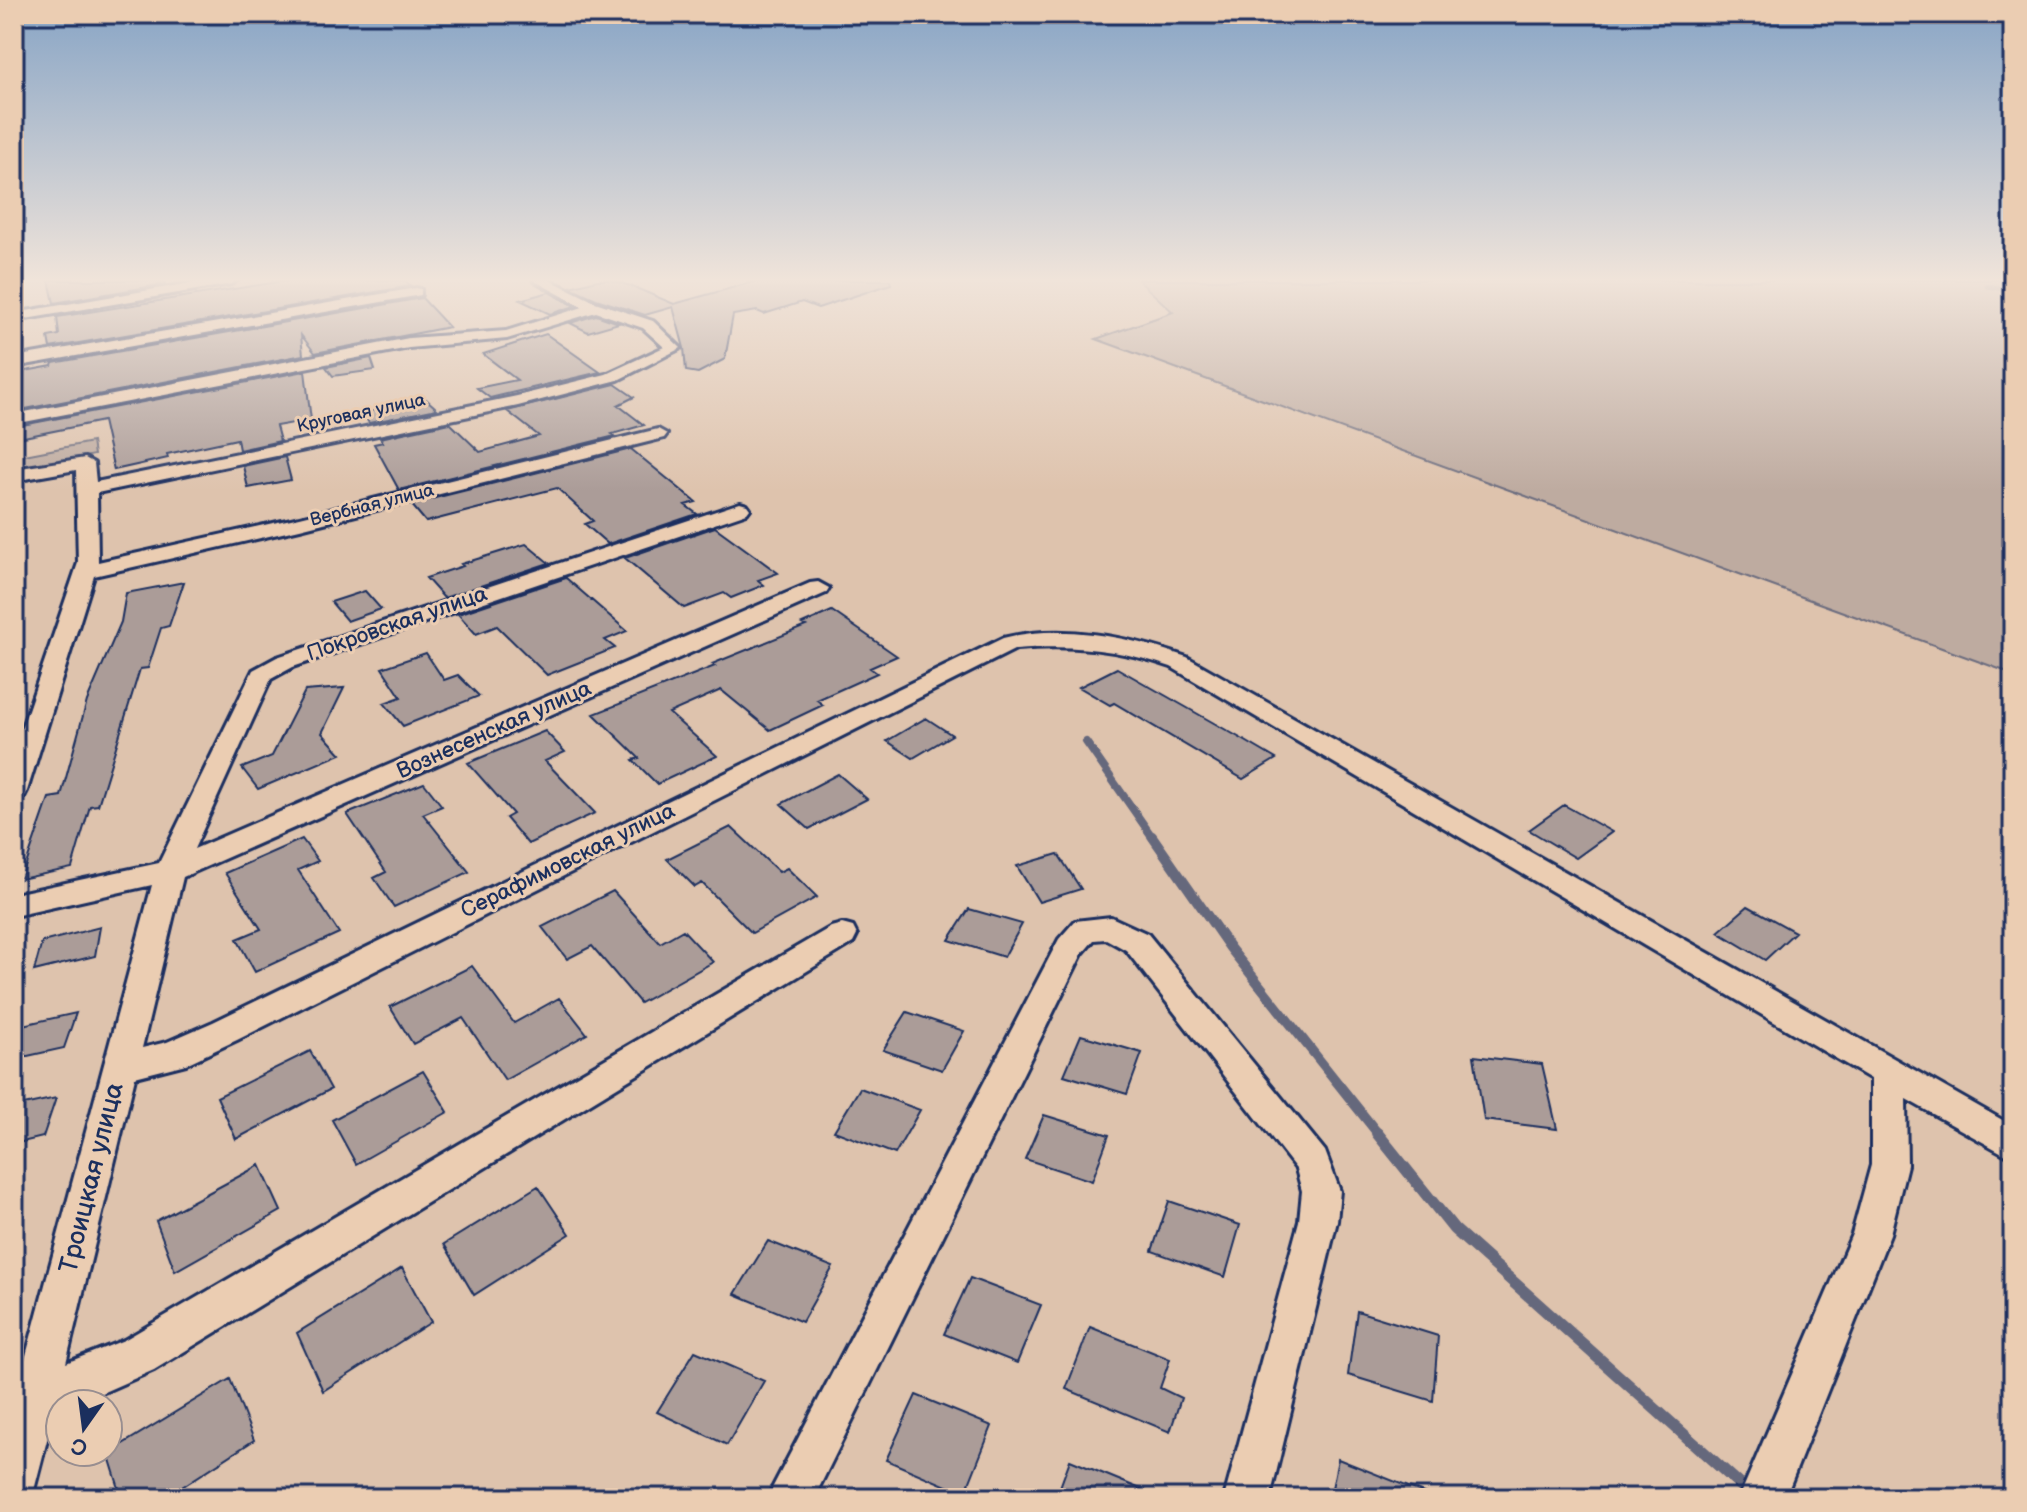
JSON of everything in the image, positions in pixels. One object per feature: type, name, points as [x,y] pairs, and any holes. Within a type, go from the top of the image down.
[{"type":"street","points":[[14,419],[370,351]]},
{"type":"street","name":"Круговая улица","points":[[88,489],[518,401],[612,377],[668,351]]},
{"type":"street","name":"Вербная улица","points":[[84,572],[300,523],[658,434]]},
{"type":"street","points":[[14,475],[85,463],[88,489],[88,563],[14,791]]},
{"type":"street","name":"Покровская улица","points":[[170,871],[261,675],[285,662],[740,509]]},
{"type":"street","name":"Вознесенская улица","points":[[14,905],[170,871],[818,588]]},
{"type":"street","name":"Серафимовская улица","points":[[121,1067],[174,1054],[225,1031],[1011,643],[1052,638],[1095,639],[1133,645],[1179,662],[2013,1144]]},
{"type":"street","name":"Троицкая улица","points":[[14,1486],[170,871]]},
{"type":"street","points":[[790,1498],[1070,947],[1086,929],[1111,928],[1137,942],[1147,954],[1312,1162],[1321,1191],[1318,1221],[1247,1498]]},
{"type":"street","points":[[37,1393],[88,1378],[139,1355],[842,935]]},
{"type":"street","points":[[1764,1492],[1871,1234],[1889,1165],[1888,1073]]},
{"type":"shaded area","points":[[1128,351],[2013,351],[2013,674]]},
{"type":"shaded area","points":[[92,442],[94,455],[14,471],[14,457]]},
{"type":"building","points":[[124,351],[303,351],[303,355],[15,411],[14,373],[52,366],[53,363]]},
{"type":"building","points":[[494,351],[570,351],[600,372],[490,398],[477,388],[517,380],[483,354]]},
{"type":"building","points":[[684,351],[727,351],[725,359],[698,373],[686,371]]},
{"type":"building","points":[[371,358],[375,370],[333,376],[326,367]]},
{"type":"building","points":[[305,371],[311,420],[276,426],[280,441],[239,450],[237,439],[167,454],[168,458],[114,470],[103,421],[19,438],[17,426]]},
{"type":"building","points":[[615,384],[634,397],[618,405],[644,425],[612,434],[615,436],[399,490],[374,444],[383,442],[380,438],[450,423],[480,452],[539,436],[507,411]]},
{"type":"building","points":[[426,399],[437,409],[369,423],[362,413]]},
{"type":"building","points":[[631,449],[696,502],[685,505],[697,514],[608,544],[585,524],[593,521],[557,488],[426,522],[411,504]]},
{"type":"building","points":[[285,457],[291,480],[248,488],[243,466]]},
{"type":"building","points":[[715,527],[778,573],[758,580],[764,585],[731,598],[724,593],[684,608],[625,558]]},
{"type":"building","points":[[526,544],[549,563],[444,598],[426,578],[463,566],[461,564]]},
{"type":"building","points":[[566,578],[627,631],[605,640],[615,648],[547,675],[497,626],[476,634],[458,614]]},
{"type":"building","points":[[184,582],[169,626],[161,628],[148,668],[140,669],[98,805],[90,806],[72,868],[21,879],[49,798],[61,796],[87,701],[121,622],[126,593]]},
{"type":"building","points":[[365,591],[381,609],[347,621],[331,602]]},
{"type":"building","points":[[832,611],[897,656],[870,668],[877,673],[817,700],[823,705],[770,730],[721,690],[669,713],[717,756],[657,784],[633,760],[639,758],[594,714],[715,666],[712,664],[806,626],[802,624]]},
{"type":"building","points":[[426,653],[444,680],[458,675],[479,696],[403,726],[384,703],[401,697],[382,668]]},
{"type":"building","points":[[1117,668],[1276,759],[1243,779],[1114,703],[1110,705],[1079,687]]},
{"type":"building","points":[[344,688],[322,733],[341,754],[258,789],[242,768],[272,756],[305,691]]},
{"type":"building","points":[[926,718],[952,735],[913,758],[887,741]]},
{"type":"building","points":[[545,731],[565,752],[545,761],[595,813],[528,844],[506,818],[513,814],[468,763]]},
{"type":"building","points":[[838,774],[867,799],[809,829],[781,804]]},
{"type":"building","points":[[424,783],[442,806],[423,814],[469,872],[394,907],[374,878],[386,872],[347,814]]},
{"type":"building","points":[[1564,805],[1612,832],[1576,858],[1529,830]]},
{"type":"building","points":[[731,827],[779,872],[787,868],[817,897],[752,933],[702,883],[695,887],[667,859]]},
{"type":"building","points":[[302,839],[318,861],[298,870],[339,933],[255,972],[237,939],[261,929],[225,873]]},
{"type":"building","points":[[1058,854],[1081,889],[1039,902],[1017,866]]},
{"type":"building","points":[[613,891],[660,943],[683,930],[713,962],[640,1003],[592,946],[567,959],[542,927]]},
{"type":"building","points":[[1748,906],[1795,932],[1765,960],[1718,932]]},
{"type":"building","points":[[969,909],[1022,924],[1004,957],[949,940]]},
{"type":"building","points":[[100,927],[95,956],[34,971],[42,942]]},
{"type":"building","points":[[472,966],[514,1023],[559,998],[587,1034],[505,1080],[463,1018],[413,1044],[390,1007]]},
{"type":"building","points":[[907,1012],[964,1031],[942,1070],[883,1050]]},
{"type":"building","points":[[76,1013],[64,1048],[14,1059],[14,1046],[22,1025]]},
{"type":"building","points":[[1081,1035],[1142,1053],[1127,1094],[1064,1075]]},
{"type":"building","points":[[310,1051],[331,1089],[236,1139],[217,1097]]},
{"type":"building","points":[[1474,1056],[1542,1064],[1557,1129],[1484,1120]]},
{"type":"building","points":[[423,1071],[448,1112],[356,1164],[332,1120]]},
{"type":"building","points":[[860,1088],[920,1110],[895,1154],[834,1131]]},
{"type":"building","points":[[56,1098],[43,1137],[14,1144],[14,1107]]},
{"type":"building","points":[[1044,1115],[1109,1135],[1092,1181],[1025,1159]]},
{"type":"building","points":[[260,1165],[281,1211],[175,1271],[156,1221]]},
{"type":"building","points":[[538,1186],[570,1234],[474,1295],[444,1244]]},
{"type":"building","points":[[1169,1201],[1240,1225],[1225,1277],[1152,1251]]},
{"type":"building","points":[[768,1241],[833,1267],[802,1322],[735,1294]]},
{"type":"building","points":[[402,1268],[431,1322],[323,1391],[297,1333]]},
{"type":"building","points":[[970,1278],[1041,1305],[1017,1363],[944,1334]]},
{"type":"building","points":[[1357,1311],[1438,1336],[1433,1401],[1348,1375]]},
{"type":"building","points":[[1090,1327],[1170,1359],[1160,1388],[1181,1398],[1170,1432],[1066,1389]]},
{"type":"building","points":[[695,1351],[764,1381],[727,1445],[657,1412]]},
{"type":"building","points":[[230,1379],[254,1440],[165,1498],[122,1498],[113,1468],[124,1468],[124,1443]]},
{"type":"building","points":[[916,1395],[992,1426],[965,1494],[886,1460]]},
{"type":"building","points":[[1338,1459],[1434,1497],[1330,1498]]},
{"type":"building","points":[[1070,1460],[1160,1497],[1160,1498],[1056,1498]]},
{"type":"waterway","points":[[1086,742],[1153,838]]},
{"type":"waterway","points":[[1152,836],[1230,948],[1379,1135]]},
{"type":"waterway","points":[[1377,1133],[1454,1229],[1755,1498]]}]
